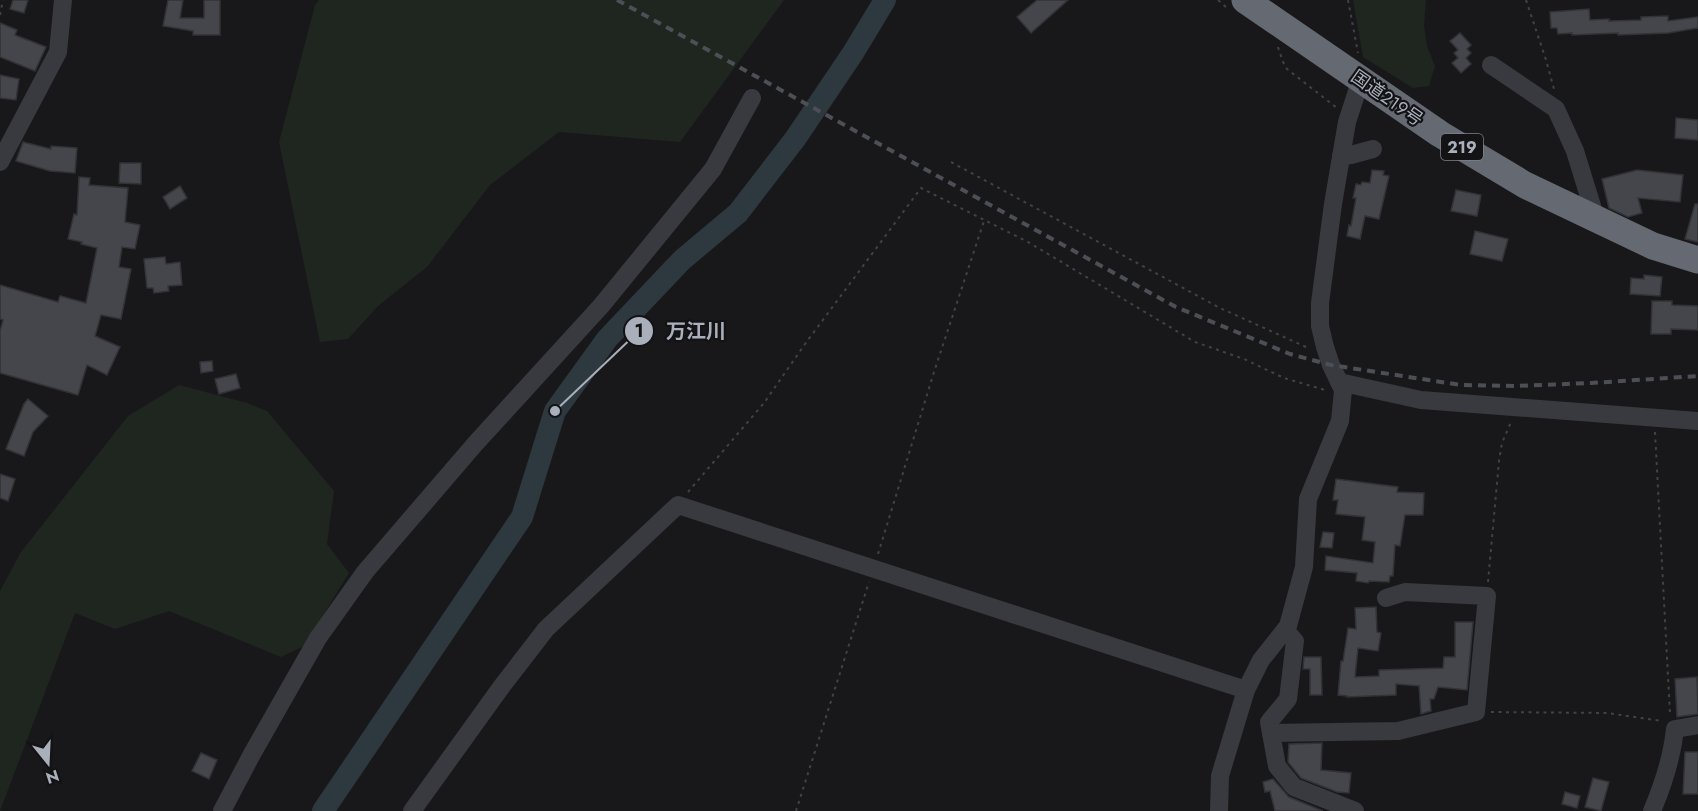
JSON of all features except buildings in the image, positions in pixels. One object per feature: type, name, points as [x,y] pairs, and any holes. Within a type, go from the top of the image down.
[{"type":"highway","name":"国道219号","points":[[1236,3],[1361,80],[1440,134],[1525,185],[1653,246],[1698,260]]},
{"type":"street","points":[[0,162],[58,52],[63,0]]},
{"type":"street","points":[[1491,65],[1556,109],[1575,151],[1596,219]]},
{"type":"street","points":[[1219,811],[1220,776],[1246,690],[1261,660],[1288,626],[1304,567],[1308,499],[1340,421],[1341,386],[1325,347],[1320,326],[1320,303],[1341,156],[1349,116],[1361,80]]},
{"type":"street","points":[[222,811],[318,638],[366,572],[475,444],[601,306],[713,169],[753,98]]},
{"type":"street","points":[[1341,156],[1373,149]]},
{"type":"street","points":[[1341,386],[1421,400],[1698,421]]},
{"type":"street","points":[[412,811],[546,629],[678,505],[1246,690]]},
{"type":"street","points":[[1271,733],[1398,731],[1476,712],[1487,596],[1405,592],[1386,598]]},
{"type":"street","points":[[1285,630],[1295,641],[1288,699],[1269,722],[1277,766],[1294,787],[1355,811]]},
{"type":"street","points":[[1652,811],[1673,750],[1676,729],[1698,725]]},
{"type":"path","points":[[0,15],[3,0]]},
{"type":"path","points":[[1218,0],[1236,3]]},
{"type":"path","points":[[1348,0],[1361,80]]},
{"type":"path","points":[[1527,0],[1556,96],[1556,109]]},
{"type":"path","points":[[1278,48],[1287,69],[1324,100],[1349,116]]},
{"type":"path","points":[[951,162],[1220,308],[1306,347],[1325,347]]},
{"type":"path","points":[[678,505],[764,403],[921,188],[1028,242],[1195,342],[1244,359],[1284,378],[1328,390],[1341,386]]},
{"type":"path","points":[[796,811],[984,221]]},
{"type":"path","points":[[1487,596],[1502,443],[1518,408]]},
{"type":"path","points":[[1476,712],[1607,713],[1671,723],[1655,456],[1656,438],[1652,418]]},
{"type":"shaded area","points":[[319,0],[784,0],[680,142],[559,132],[490,185],[427,267],[378,306],[348,339],[320,342],[279,142],[315,5]]},
{"type":"shaded area","points":[[1353,0],[1426,0],[1424,25],[1427,46],[1435,66],[1429,86],[1413,88],[1363,57]]},
{"type":"shaded area","points":[[179,385],[247,403],[267,411],[334,491],[327,544],[349,573],[304,646],[281,657],[169,611],[115,629],[75,613],[0,811],[0,591],[21,552],[128,416]]},
{"type":"waterway","points":[[323,811],[522,517],[555,411],[607,339],[682,260],[738,213],[795,139],[853,53],[885,0]]},
{"type":"railway","points":[[617,0],[1176,307],[1290,354],[1331,365],[1461,385],[1515,386],[1698,376]]},
{"type":"place","name":"万江川","points":[[555,411]]}]
